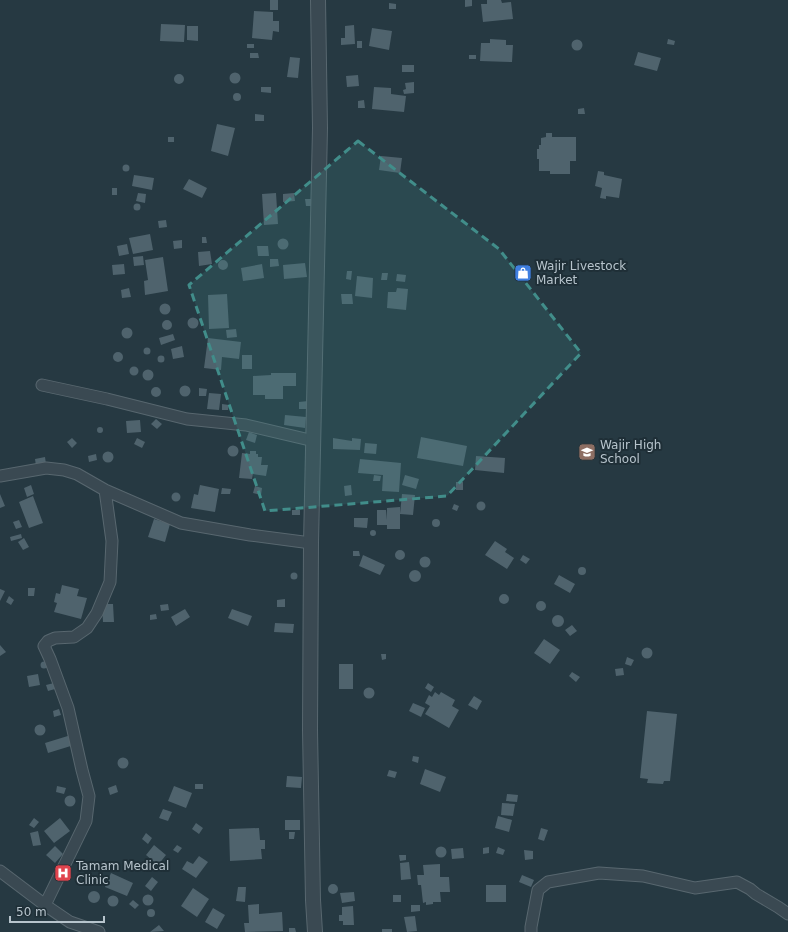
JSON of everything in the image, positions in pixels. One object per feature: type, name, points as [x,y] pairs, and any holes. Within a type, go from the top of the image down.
[{"type":"street","points":[[315,932],[313,900],[310,730],[311,543],[320,128],[318,0]]},
{"type":"street","points":[[42,385],[188,419],[246,425],[314,441]]},
{"type":"street","points":[[0,476],[46,468],[64,470],[77,474],[105,490],[181,523],[250,535],[311,543]]},
{"type":"street","points":[[45,905],[86,821],[89,796],[68,708],[44,646],[48,641],[55,638],[74,637],[87,628],[97,614],[110,582],[112,541],[105,490]]},
{"type":"street","points":[[0,870],[45,905],[70,922],[99,932]]},
{"type":"street","points":[[531,932],[538,890],[548,882],[599,873],[643,876],[695,888],[737,882],[788,914]]},
{"type":"highlighted area","points":[[358,141],[499,249],[581,353],[447,496],[265,511],[189,285]]},
{"type":"building","points":[[270,0],[278,0],[278,10],[270,10]]},
{"type":"building","points":[[465,0],[472,0],[472,6],[465,7]]},
{"type":"building","points":[[487,0],[501,0],[502,3],[511,2],[513,19],[483,22],[481,4],[487,4]]},
{"type":"building","points":[[389,3],[396,4],[396,9],[389,9]]},
{"type":"building","points":[[254,11],[273,12],[273,21],[279,21],[279,32],[273,31],[272,40],[252,38]]},
{"type":"building","points":[[161,24],[185,25],[184,42],[160,41]]},
{"type":"building","points":[[354,25],[355,44],[341,45],[341,38],[345,38],[345,26]]},
{"type":"building","points":[[187,26],[198,26],[198,41],[187,40]]},
{"type":"building","points":[[372,28],[392,31],[389,50],[369,46]]},
{"type":"building","points":[[490,39],[506,40],[506,45],[513,45],[512,62],[480,61],[481,43],[490,43]]},
{"type":"building","points":[[668,39],[675,41],[674,45],[667,44]]},
{"type":"building","points":[[575,40],[579,40],[581,41],[581,49],[575,50],[572,47],[572,43]]},
{"type":"building","points":[[357,41],[362,41],[362,48],[357,48]]},
{"type":"building","points":[[247,44],[254,44],[254,48],[247,48]]},
{"type":"building","points":[[638,52],[661,58],[657,71],[634,65]]},
{"type":"building","points":[[250,53],[258,53],[259,58],[250,58]]},
{"type":"building","points":[[469,55],[476,55],[476,59],[469,59]]},
{"type":"building","points":[[290,57],[300,58],[298,78],[287,77]]},
{"type":"building","points":[[402,65],[414,65],[414,72],[402,72]]},
{"type":"building","points":[[233,73],[237,73],[239,74],[239,82],[233,83],[230,80],[230,76]]},
{"type":"building","points":[[177,74],[181,74],[183,75],[183,83],[177,84],[174,81],[174,77]]},
{"type":"building","points":[[358,75],[359,86],[347,87],[346,76]]},
{"type":"building","points":[[414,82],[414,93],[404,94],[403,90],[406,89],[405,83]]},
{"type":"building","points":[[261,87],[271,87],[271,93],[261,92]]},
{"type":"building","points":[[374,87],[391,88],[391,94],[406,96],[404,112],[372,109]]},
{"type":"building","points":[[235,93],[239,93],[241,97],[239,101],[235,101],[233,99],[233,95]]},
{"type":"building","points":[[364,100],[365,108],[358,108],[358,101]]},
{"type":"building","points":[[584,108],[585,114],[578,114],[578,109]]},
{"type":"building","points":[[255,114],[264,115],[264,121],[255,121]]},
{"type":"building","points":[[217,124],[235,128],[228,156],[211,151]]},
{"type":"building","points":[[546,133],[552,133],[552,137],[576,137],[576,161],[570,161],[570,174],[550,174],[550,171],[539,171],[537,149],[539,149],[539,145],[541,145],[541,138],[546,137]]},
{"type":"building","points":[[168,137],[174,137],[174,142],[168,142]]},
{"type":"building","points":[[381,156],[402,158],[400,173],[379,170]]},
{"type":"building","points":[[126,164],[129,165],[129,171],[126,172],[123,171],[122,168],[123,165]]},
{"type":"building","points":[[598,171],[604,172],[604,175],[622,179],[619,198],[606,196],[606,199],[600,198],[602,188],[595,186]]},
{"type":"building","points":[[134,175],[154,178],[152,190],[132,186]]},
{"type":"building","points":[[189,179],[207,188],[202,198],[183,189]]},
{"type":"building","points":[[112,188],[117,188],[117,195],[112,195]]},
{"type":"building","points":[[138,193],[146,194],[145,203],[136,201]]},
{"type":"building","points":[[276,193],[278,224],[264,225],[262,194]]},
{"type":"building","points":[[294,193],[295,201],[283,202],[283,194]]},
{"type":"building","points":[[305,199],[311,199],[311,206],[306,206]]},
{"type":"building","points":[[137,204],[140,207],[137,210],[134,207]]},
{"type":"building","points":[[166,220],[167,227],[159,228],[158,221]]},
{"type":"building","points":[[150,234],[153,250],[133,254],[129,238]]},
{"type":"building","points":[[202,237],[206,237],[207,243],[202,243]]},
{"type":"building","points":[[281,239],[285,239],[287,240],[287,248],[281,249],[278,246],[278,242]]},
{"type":"building","points":[[182,240],[182,248],[174,249],[173,241]]},
{"type":"building","points":[[127,244],[129,254],[119,256],[117,246]]},
{"type":"building","points":[[257,246],[268,246],[269,256],[258,256]]},
{"type":"building","points":[[210,251],[212,264],[199,266],[198,252]]},
{"type":"building","points":[[143,256],[144,265],[134,266],[133,257]]},
{"type":"building","points":[[163,257],[168,291],[145,295],[144,281],[148,280],[145,260]]},
{"type":"building","points":[[270,259],[278,259],[279,266],[270,267]]},
{"type":"building","points":[[223,260],[228,265],[223,270],[218,265]]},
{"type":"building","points":[[305,263],[307,277],[284,279],[283,265]]},
{"type":"building","points":[[124,264],[125,274],[113,275],[112,265]]},
{"type":"building","points":[[262,264],[264,278],[243,281],[241,268]]},
{"type":"building","points":[[347,271],[352,271],[351,280],[346,279]]},
{"type":"building","points":[[382,273],[388,273],[387,280],[381,280]]},
{"type":"building","points":[[397,274],[406,275],[405,282],[396,281]]},
{"type":"building","points":[[357,276],[373,278],[372,298],[355,296]]},
{"type":"building","points":[[129,288],[131,297],[122,298],[121,290]]},
{"type":"building","points":[[397,288],[408,289],[406,310],[387,308],[388,292],[396,292]]},
{"type":"building","points":[[227,294],[229,328],[209,329],[208,295]]},
{"type":"building","points":[[341,294],[352,294],[353,304],[342,304]]},
{"type":"building","points":[[163,304],[167,304],[169,305],[169,313],[163,314],[160,311],[160,307]]},
{"type":"building","points":[[191,318],[195,318],[197,319],[197,327],[191,328],[188,325],[188,321]]},
{"type":"building","points":[[165,320],[169,320],[171,321],[171,329],[165,330],[162,327],[162,323]]},
{"type":"building","points":[[125,328],[129,328],[131,329],[131,337],[125,338],[122,335],[122,331]]},
{"type":"building","points":[[236,329],[237,337],[227,338],[226,330]]},
{"type":"building","points":[[173,334],[175,340],[161,345],[159,338]]},
{"type":"building","points":[[208,338],[241,342],[239,359],[222,357],[221,370],[204,368]]},
{"type":"building","points":[[182,346],[184,357],[173,359],[171,349]]},
{"type":"building","points":[[147,347],[150,348],[150,354],[147,355],[144,354],[143,351],[144,348]]},
{"type":"building","points":[[116,352],[120,352],[122,353],[122,361],[116,362],[113,359],[113,355]]},
{"type":"building","points":[[161,355],[164,356],[164,362],[161,363],[158,362],[157,359],[158,356]]},
{"type":"building","points":[[242,355],[252,355],[252,369],[242,369]]},
{"type":"building","points":[[134,366],[139,371],[134,376],[129,371]]},
{"type":"building","points":[[146,370],[150,370],[152,371],[152,379],[146,380],[143,377],[143,373]]},
{"type":"building","points":[[271,373],[296,373],[296,386],[283,386],[283,399],[265,399],[265,395],[253,395],[253,376],[271,375]]},
{"type":"building","points":[[183,386],[187,386],[189,387],[189,395],[183,396],[180,393],[180,389]]},
{"type":"building","points":[[156,387],[161,392],[156,397],[151,392]]},
{"type":"building","points":[[199,388],[207,389],[206,396],[199,396]]},
{"type":"building","points":[[209,393],[221,394],[219,410],[207,409]]},
{"type":"building","points":[[308,401],[309,409],[299,409],[299,402]]},
{"type":"building","points":[[222,404],[229,405],[228,410],[222,410]]},
{"type":"building","points":[[285,415],[306,417],[305,428],[284,425]]},
{"type":"building","points":[[156,419],[162,424],[157,429],[151,424]]},
{"type":"building","points":[[140,420],[141,432],[127,433],[126,421]]},
{"type":"building","points":[[100,427],[103,430],[100,433],[97,430]]},
{"type":"building","points":[[249,432],[257,435],[255,443],[246,440]]},
{"type":"building","points":[[421,437],[467,446],[463,466],[417,458]]},
{"type":"building","points":[[72,438],[77,443],[72,448],[67,442]]},
{"type":"building","points":[[137,438],[145,442],[142,448],[134,444]]},
{"type":"building","points":[[333,438],[352,441],[352,438],[361,439],[360,450],[333,449]]},
{"type":"building","points":[[365,443],[377,444],[376,454],[364,453]]},
{"type":"building","points":[[231,446],[235,446],[237,447],[237,455],[231,456],[228,453],[228,449]]},
{"type":"building","points":[[108,451],[112,453],[114,457],[112,461],[108,463],[104,461],[102,457],[104,453]]},
{"type":"building","points":[[250,451],[256,451],[258,457],[262,457],[261,465],[268,465],[266,476],[253,474],[252,479],[239,478],[242,453],[250,454]]},
{"type":"building","points":[[96,454],[97,460],[89,462],[88,456]]},
{"type":"building","points":[[476,456],[505,458],[504,473],[475,470]]},
{"type":"building","points":[[45,457],[46,464],[36,466],[35,459]]},
{"type":"building","points":[[360,459],[401,463],[399,492],[382,491],[383,475],[358,473]]},
{"type":"building","points":[[374,475],[381,476],[380,481],[373,481]]},
{"type":"building","points":[[405,475],[419,479],[416,489],[402,485]]},
{"type":"building","points":[[456,482],[463,482],[463,490],[456,490]]},
{"type":"building","points":[[31,485],[34,494],[27,497],[24,488]]},
{"type":"building","points":[[200,485],[219,489],[215,512],[191,508],[194,494],[198,495]]},
{"type":"building","points":[[351,485],[352,495],[345,496],[344,486]]},
{"type":"building","points":[[255,486],[262,488],[261,495],[253,493]]},
{"type":"building","points":[[222,488],[231,489],[230,494],[221,494]]},
{"type":"building","points":[[176,492],[181,497],[176,502],[171,497]]},
{"type":"building","points":[[0,494],[5,506],[0,508]]},
{"type":"building","points":[[402,494],[415,495],[413,515],[400,514]]},
{"type":"building","points":[[33,496],[43,523],[29,528],[19,502]]},
{"type":"building","points":[[479,502],[483,502],[485,506],[483,510],[479,510],[477,508],[477,504]]},
{"type":"building","points":[[454,504],[459,506],[457,511],[452,509]]},
{"type":"building","points":[[400,507],[400,529],[387,529],[387,525],[377,525],[377,510],[386,510],[387,520],[387,508]]},
{"type":"building","points":[[292,510],[300,510],[300,515],[292,515]]},
{"type":"building","points":[[354,518],[368,518],[367,528],[354,527]]},
{"type":"building","points":[[154,519],[170,524],[165,542],[148,537]]},
{"type":"building","points":[[436,519],[439,520],[439,526],[436,527],[433,526],[432,523],[433,520]]},
{"type":"building","points":[[19,520],[22,527],[16,529],[13,522]]},
{"type":"building","points":[[373,530],[376,533],[373,536],[370,533]]},
{"type":"building","points":[[21,534],[22,538],[11,541],[10,537]]},
{"type":"building","points":[[24,538],[29,547],[23,550],[18,542]]},
{"type":"building","points":[[495,541],[507,549],[505,552],[514,558],[507,569],[485,555]]},
{"type":"building","points":[[398,550],[402,550],[404,551],[404,559],[398,560],[395,557],[395,553]]},
{"type":"building","points":[[353,551],[359,551],[360,556],[353,556]]},
{"type":"building","points":[[363,555],[385,565],[380,575],[359,566]]},
{"type":"building","points":[[523,555],[530,559],[526,564],[520,560]]},
{"type":"building","points":[[425,556],[429,558],[431,562],[429,566],[425,568],[421,566],[419,562],[421,558]]},
{"type":"building","points":[[582,567],[585,568],[585,574],[582,575],[579,574],[578,571],[579,568]]},
{"type":"building","points":[[413,570],[417,570],[421,576],[417,582],[413,582],[409,578],[409,574]]},
{"type":"building","points":[[294,573],[297,576],[294,579],[291,576]]},
{"type":"building","points":[[559,575],[575,584],[570,593],[554,584]]},
{"type":"building","points":[[62,585],[79,589],[77,596],[87,598],[81,619],[54,612],[57,603],[54,602],[56,593],[60,594]]},
{"type":"building","points":[[28,588],[35,588],[34,596],[28,596]]},
{"type":"building","points":[[0,589],[5,591],[0,601]]},
{"type":"building","points":[[502,594],[506,594],[508,595],[508,603],[502,604],[499,601],[499,597]]},
{"type":"building","points":[[9,596],[14,600],[11,605],[6,602]]},
{"type":"building","points":[[285,599],[285,607],[277,607],[277,600]]},
{"type":"building","points":[[541,601],[546,606],[541,611],[536,606]]},
{"type":"building","points":[[102,604],[113,604],[114,622],[103,622]]},
{"type":"building","points":[[168,604],[169,610],[161,611],[160,605]]},
{"type":"building","points":[[185,609],[190,617],[176,626],[171,617]]},
{"type":"building","points":[[232,609],[252,616],[248,626],[228,618]]},
{"type":"building","points":[[156,614],[157,619],[150,620],[150,615]]},
{"type":"building","points":[[556,615],[560,615],[564,621],[560,627],[556,627],[552,623],[552,619]]},
{"type":"building","points":[[275,623],[294,624],[293,633],[274,632]]},
{"type":"building","points":[[572,625],[577,631],[570,636],[565,630]]},
{"type":"building","points":[[544,639],[560,650],[550,664],[534,653]]},
{"type":"building","points":[[0,645],[6,652],[0,656]]},
{"type":"building","points":[[647,647],[651,649],[653,653],[651,657],[647,659],[643,657],[641,653],[643,649]]},
{"type":"building","points":[[381,654],[386,654],[386,659],[382,660]]},
{"type":"building","points":[[627,657],[634,660],[631,666],[625,664]]},
{"type":"building","points":[[44,661],[47,662],[47,668],[44,669],[41,668],[40,665],[41,662]]},
{"type":"building","points":[[339,664],[353,664],[353,689],[339,689]]},
{"type":"building","points":[[623,668],[624,675],[616,676],[615,669]]},
{"type":"building","points":[[572,672],[580,677],[576,682],[569,676]]},
{"type":"building","points":[[38,674],[40,685],[29,687],[27,676]]},
{"type":"building","points":[[54,683],[55,689],[48,691],[46,685]]},
{"type":"building","points":[[428,683],[434,687],[431,692],[425,688]]},
{"type":"building","points":[[367,688],[371,688],[373,689],[373,697],[367,698],[364,695],[364,691]]},
{"type":"building","points":[[435,692],[439,695],[441,692],[455,700],[452,706],[459,710],[449,728],[425,714],[430,706],[425,703],[429,695],[432,697]]},
{"type":"building","points":[[474,696],[482,701],[477,710],[468,705]]},
{"type":"building","points":[[413,703],[425,708],[421,717],[409,711]]},
{"type":"building","points":[[59,709],[61,715],[54,717],[53,711]]},
{"type":"building","points":[[647,711],[677,714],[670,781],[664,781],[663,784],[647,783],[648,779],[640,778]]},
{"type":"building","points":[[38,725],[42,725],[44,726],[44,734],[38,735],[35,732],[35,728]]},
{"type":"building","points":[[71,735],[74,745],[48,753],[45,743]]},
{"type":"building","points":[[413,756],[419,757],[418,763],[412,761]]},
{"type":"building","points":[[121,758],[125,758],[127,759],[127,767],[121,768],[118,765],[118,761]]},
{"type":"building","points":[[425,769],[446,777],[440,792],[420,784]]},
{"type":"building","points":[[389,770],[397,772],[395,778],[387,776]]},
{"type":"building","points":[[287,776],[302,777],[301,788],[286,787]]},
{"type":"building","points":[[195,784],[203,784],[203,789],[195,789]]},
{"type":"building","points":[[116,785],[118,792],[110,795],[108,788]]},
{"type":"building","points":[[57,786],[66,788],[64,794],[56,792]]},
{"type":"building","points":[[174,786],[192,793],[186,808],[168,801]]},
{"type":"building","points":[[507,794],[518,795],[517,802],[506,801]]},
{"type":"building","points":[[68,796],[72,796],[74,797],[74,805],[68,806],[65,803],[65,799]]},
{"type":"building","points":[[502,803],[515,804],[513,816],[501,815]]},
{"type":"building","points":[[163,809],[172,812],[168,821],[159,818]]},
{"type":"building","points":[[498,816],[512,820],[509,832],[495,828]]},
{"type":"building","points":[[34,818],[39,822],[34,828],[29,825]]},
{"type":"building","points":[[60,818],[70,831],[54,843],[44,831]]},
{"type":"building","points":[[285,820],[300,820],[300,830],[285,830]]},
{"type":"building","points":[[196,823],[203,828],[199,834],[192,829]]},
{"type":"building","points":[[259,828],[260,840],[265,840],[265,849],[261,849],[262,859],[230,861],[229,829]]},
{"type":"building","points":[[541,828],[548,830],[544,841],[538,839]]},
{"type":"building","points":[[38,831],[41,845],[33,846],[30,833]]},
{"type":"building","points":[[289,832],[295,832],[294,839],[289,839]]},
{"type":"building","points":[[146,833],[152,838],[148,844],[142,839]]},
{"type":"building","points":[[154,845],[166,855],[158,865],[146,855]]},
{"type":"building","points":[[177,845],[182,848],[178,853],[173,850]]},
{"type":"building","points":[[55,846],[63,854],[55,863],[46,855]]},
{"type":"building","points":[[439,847],[443,847],[445,848],[445,856],[439,857],[436,854],[436,850]]},
{"type":"building","points":[[489,847],[489,853],[483,854],[483,848]]},
{"type":"building","points":[[498,847],[505,850],[503,855],[496,853]]},
{"type":"building","points":[[463,848],[464,858],[452,859],[451,849]]},
{"type":"building","points":[[524,850],[533,851],[533,859],[525,860]]},
{"type":"building","points":[[399,855],[406,855],[406,860],[400,861]]},
{"type":"building","points":[[199,856],[208,862],[196,878],[182,869],[187,861],[193,864]]},
{"type":"building","points":[[409,862],[411,879],[401,880],[400,863]]},
{"type":"building","points":[[440,864],[440,877],[449,877],[450,892],[440,892],[441,902],[433,902],[433,904],[426,905],[426,902],[423,903],[421,885],[418,885],[417,875],[424,875],[423,865]]},
{"type":"building","points":[[111,873],[133,883],[127,896],[105,887]]},
{"type":"building","points":[[522,875],[534,880],[531,887],[519,882]]},
{"type":"building","points":[[152,877],[158,882],[151,891],[145,886]]},
{"type":"building","points":[[331,884],[335,884],[337,885],[337,893],[331,894],[328,891],[328,887]]},
{"type":"building","points":[[486,885],[506,885],[506,902],[486,902]]},
{"type":"building","points":[[238,887],[246,887],[245,902],[236,901]]},
{"type":"building","points":[[193,888],[209,899],[197,917],[181,906]]},
{"type":"building","points":[[92,891],[96,891],[100,897],[96,903],[92,903],[88,899],[88,895]]},
{"type":"building","points":[[354,892],[355,901],[342,903],[340,893]]},
{"type":"building","points":[[113,895],[117,897],[119,901],[117,905],[113,907],[109,905],[107,901],[109,897]]},
{"type":"building","points":[[146,895],[150,895],[152,896],[152,904],[146,905],[143,902],[143,898]]},
{"type":"building","points":[[393,895],[401,895],[401,902],[393,902]]},
{"type":"building","points":[[133,900],[139,905],[135,909],[129,904]]},
{"type":"building","points":[[259,904],[259,914],[282,912],[283,931],[245,932],[244,923],[249,923],[248,905]]},
{"type":"building","points":[[411,905],[420,905],[420,911],[411,912]]},
{"type":"building","points":[[353,906],[354,925],[343,925],[343,921],[339,921],[339,915],[342,915],[342,907]]},
{"type":"building","points":[[213,908],[225,915],[217,929],[205,922]]},
{"type":"building","points":[[149,909],[153,909],[155,913],[153,917],[149,917],[147,915],[147,911]]},
{"type":"building","points":[[415,916],[417,931],[407,932],[404,917]]},
{"type":"building","points":[[159,925],[164,931],[150,932]]},
{"type":"building","points":[[289,928],[295,928],[296,932],[289,932]]},
{"type":"building","points":[[382,929],[392,929],[392,932],[382,932]]},
{"type":"place","name":"Wajir Livestock Market","points":[[523,273]]},
{"type":"place","name":"Wajir High School","points":[[587,452]]},
{"type":"place","name":"Tamam Medical Clinic","points":[[63,873]]}]
